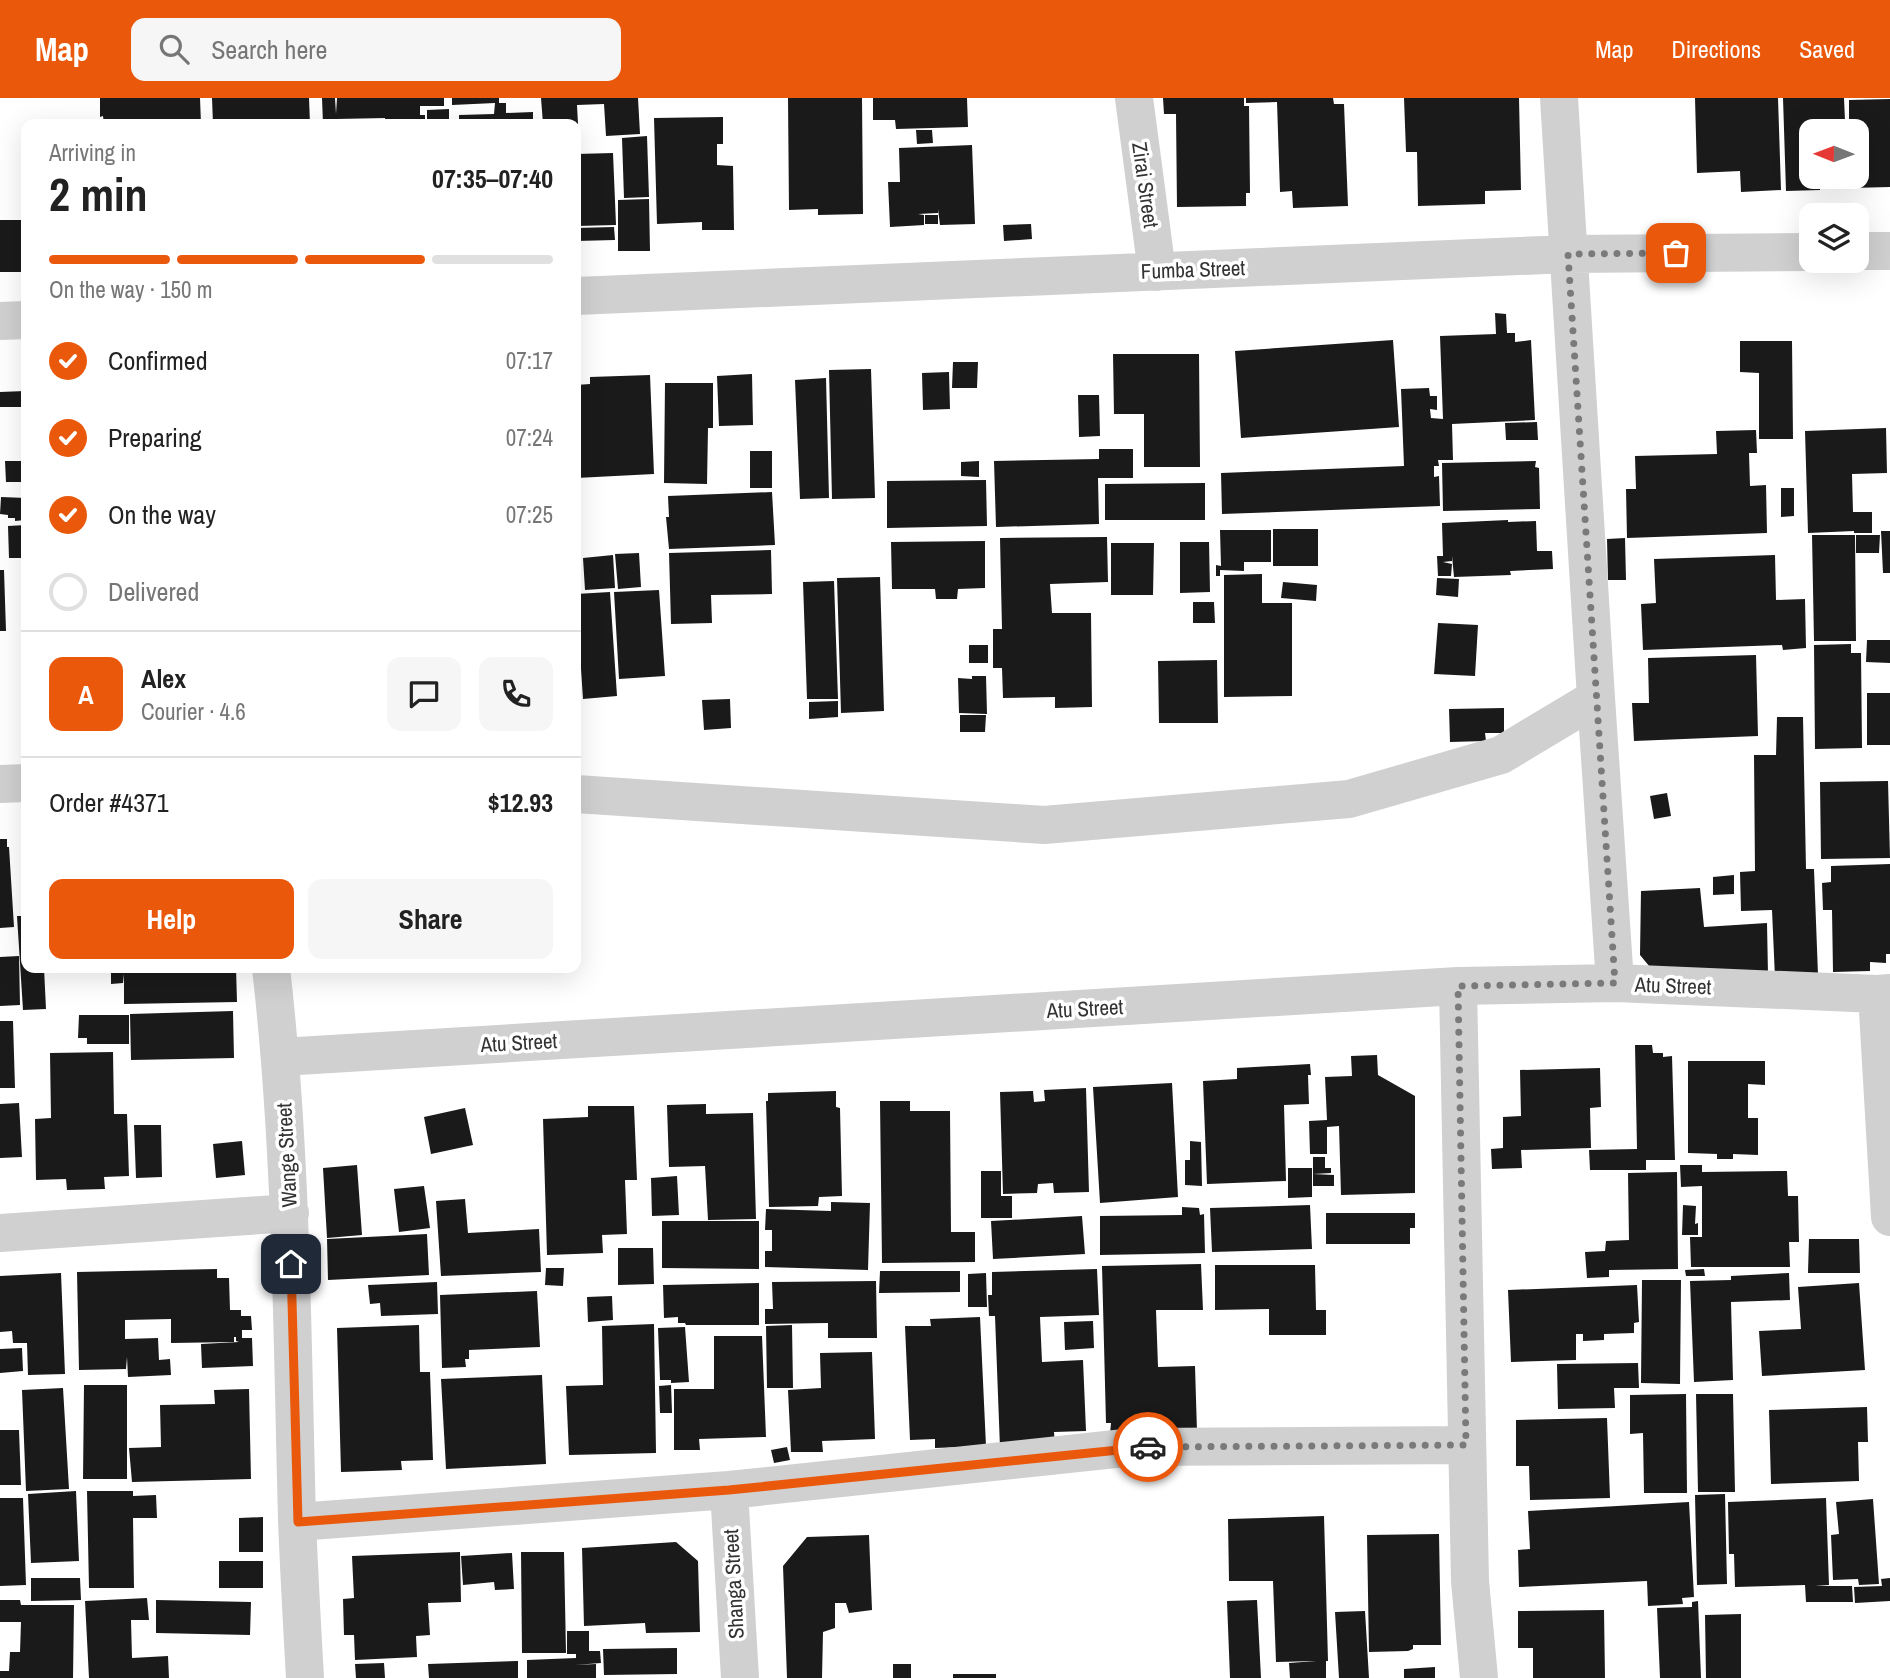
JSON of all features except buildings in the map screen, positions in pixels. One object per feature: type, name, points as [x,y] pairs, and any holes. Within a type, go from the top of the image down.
[{"type":"street","name":"Zirai Street","points":[[1134,98],[1157,272]]},
{"type":"street","points":[[1559,98],[1615,983]]},
{"type":"street","points":[[1869,251],[1890,251]]},
{"type":"street","name":"Fumba Street","points":[[581,296],[1568,254],[1799,252]]},
{"type":"street","points":[[0,321],[21,320]]},
{"type":"street","points":[[581,794],[1044,825],[1349,799],[1501,755],[1596,698]]},
{"type":"street","points":[[0,784],[21,783]]},
{"type":"street","name":"Wange Street","points":[[272,973],[281,1057],[290,1213],[305,1678]]},
{"type":"street","name":"Atu Street","points":[[281,1057],[1458,986],[1615,983],[1884,994]]},
{"type":"street","points":[[1458,986],[1470,1581],[1479,1678]]},
{"type":"street","points":[[1884,994],[1890,1216]]},
{"type":"street","points":[[0,1233],[290,1213]]},
{"type":"street","points":[[298,1522],[729,1490],[1134,1447],[1466,1445]]},
{"type":"street","name":"Shanga Street","points":[[729,1490],[740,1678]]},
{"type":"way so far","points":[[1148,1447],[1466,1445],[1458,986],[1615,983],[1568,254],[1676,253]]},
{"type":"route","points":[[291,1264],[298,1522],[729,1490],[1148,1447]]}]
